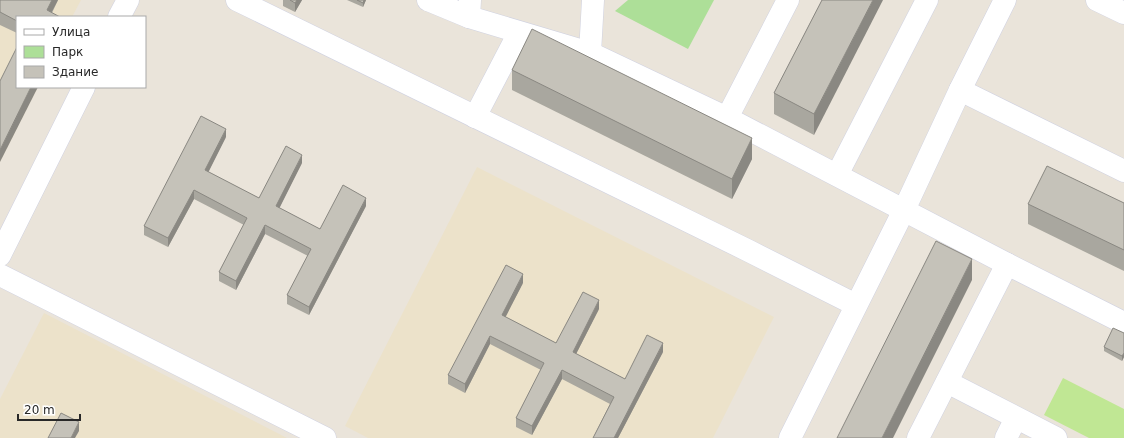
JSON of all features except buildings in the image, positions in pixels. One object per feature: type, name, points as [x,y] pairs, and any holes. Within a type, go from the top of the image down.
[{"type":"street","points":[[120,16],[128,0]]},
{"type":"street","points":[[237,0],[856,305]]},
{"type":"street","points":[[428,0],[469,8],[590,54],[727,118],[837,174],[1007,264],[1124,323]]},
{"type":"street","points":[[590,54],[594,0]]},
{"type":"street","points":[[727,118],[788,0]]},
{"type":"street","points":[[837,174],[927,0]]},
{"type":"street","points":[[790,438],[904,210],[960,90],[1005,0]]},
{"type":"street","points":[[1097,0],[1124,13]]},
{"type":"street","points":[[475,117],[513,44]]},
{"type":"street","points":[[0,255],[84,88]]},
{"type":"street","points":[[960,90],[1124,171]]},
{"type":"street","points":[[918,438],[1007,264]]},
{"type":"street","points":[[0,275],[325,438]]},
{"type":"street","points":[[947,382],[1056,438]]},
{"type":"street","points":[[1006,438],[1016,418]]},
{"type":"shaded area","points":[[0,0],[81,0],[73,16],[16,16],[16,88],[37,88],[0,162]]},
{"type":"shaded area","points":[[477,167],[774,317],[713,438],[368,438],[345,426]]},
{"type":"shaded area","points":[[44,313],[287,438],[0,438],[0,399]]},
{"type":"green space","points":[[628,0],[714,0],[688,49],[615,11]]},
{"type":"green space","points":[[1063,378],[1124,409],[1124,438],[1089,438],[1044,415]]}]
